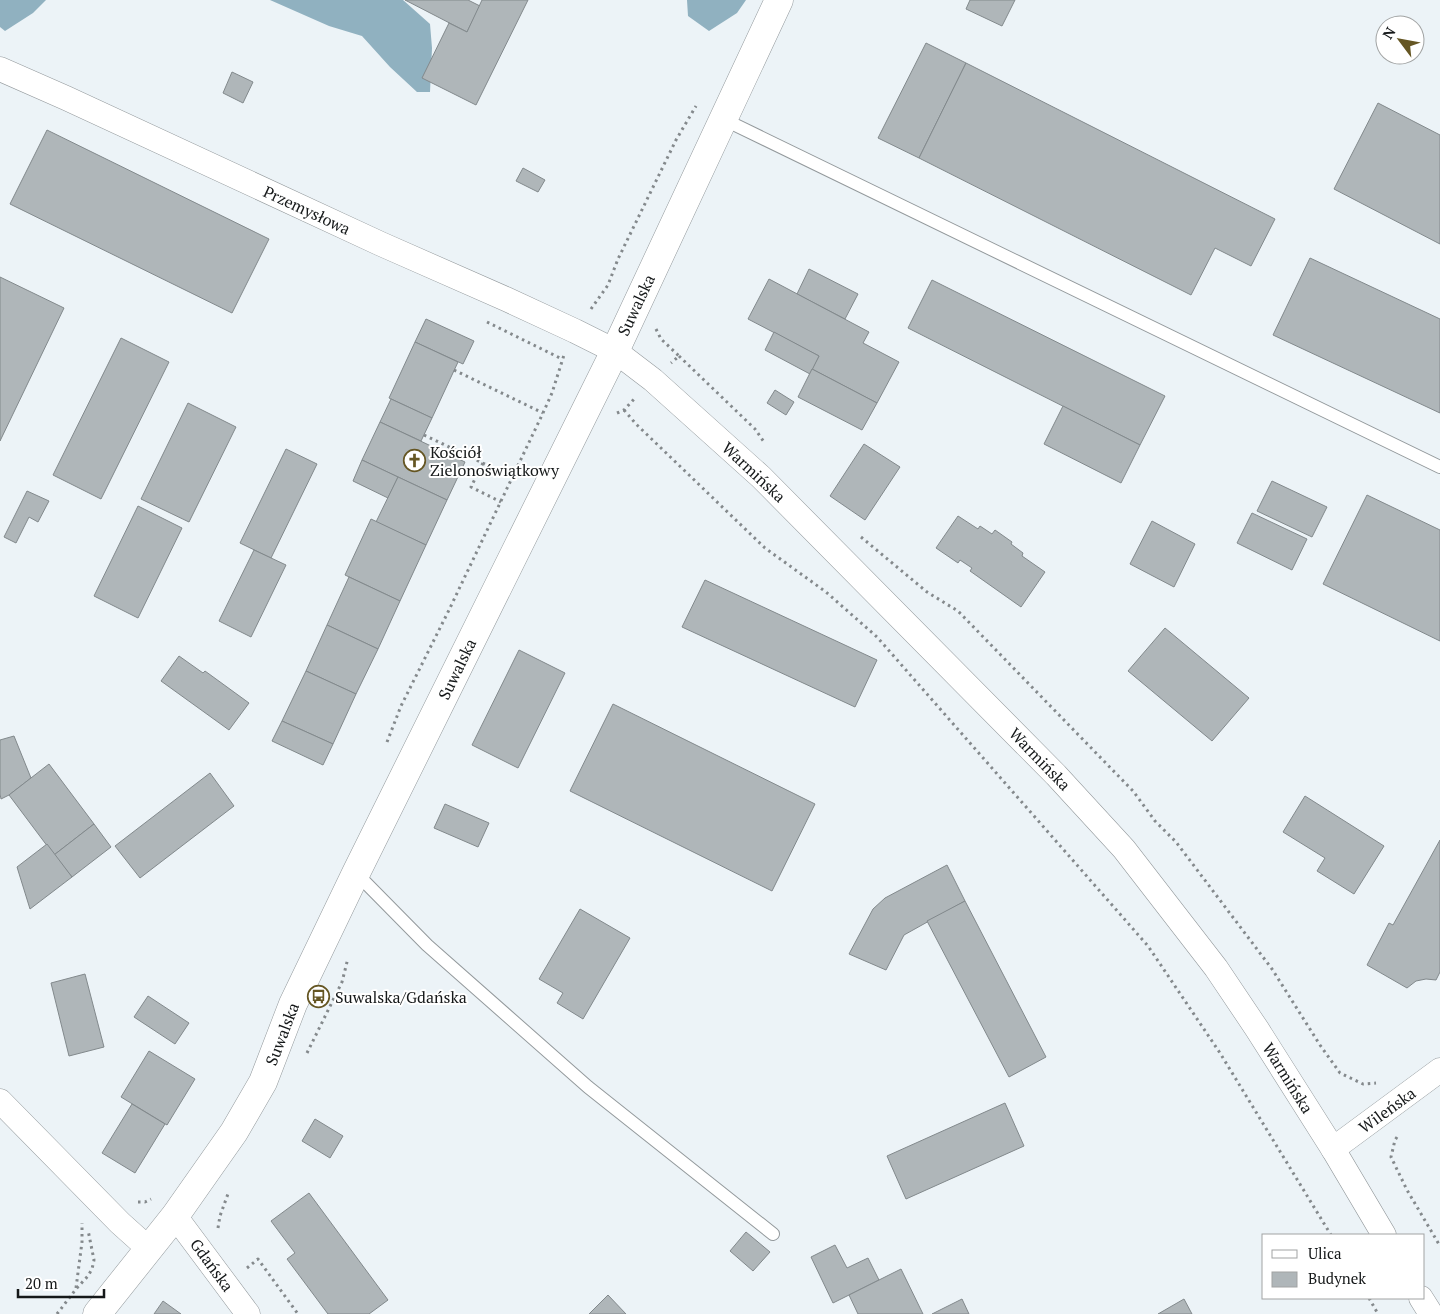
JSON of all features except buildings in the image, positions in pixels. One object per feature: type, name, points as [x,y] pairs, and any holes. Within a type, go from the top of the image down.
[{"type":"street","name":"Suwalska","points":[[97,1314],[176,1216],[234,1132],[263,1082],[293,1004],[615,351],[779,0]]},
{"type":"street","name":"Przemysłowa","points":[[0,69],[575,331],[615,351]]},
{"type":"street","name":"Warmińska","points":[[615,351],[653,380],[761,477],[1056,774],[1124,848],[1216,968],[1280,1064],[1383,1234]]},
{"type":"street","name":"Wileńska","points":[[1333,1149],[1440,1070]]},
{"type":"street","points":[[0,1101],[120,1223],[149,1249]]},
{"type":"street","name":"Gdańska","points":[[176,1216],[248,1314]]},
{"type":"street","points":[[1422,1299],[1430,1314]]},
{"type":"lane","points":[[723,119],[1440,467]]},
{"type":"lane","points":[[356,874],[427,945],[588,1087],[774,1234]]},
{"type":"path","points":[[527,446],[552,393],[562,359],[575,331],[608,285],[618,259],[676,140],[698,102]]},
{"type":"path","points":[[454,370],[543,413]]},
{"type":"path","points":[[624,410],[636,424],[765,548],[826,592],[878,637],[1148,946],[1220,1053],[1331,1234]]},
{"type":"path","points":[[424,435],[512,477]]},
{"type":"path","points":[[459,459],[462,453]]},
{"type":"path","points":[[483,463],[471,487],[501,502]]},
{"type":"path","points":[[1407,1190],[1440,1246]]},
{"type":"path","points":[[129,1201],[145,1202],[151,1199]]},
{"type":"path","points":[[76,1289],[82,1242],[82,1215]]},
{"type":"path","points":[[57,1314],[92,1269],[94,1260],[91,1240],[84,1221]]},
{"type":"path","points":[[243,1270],[258,1259],[298,1314]]},
{"type":"path","points":[[1369,1299],[1378,1314]]},
{"type":"shaded area","points":[[0,0],[46,0],[33,13],[5,31],[0,27]]},
{"type":"shaded area","points":[[270,0],[403,0],[430,24],[432,48],[430,92],[417,92],[390,67],[362,36],[329,26]]},
{"type":"shaded area","points":[[687,0],[746,0],[737,13],[709,31],[688,16]]},
{"type":"place","name":"Kościół Zielonoświątkowy","points":[[414,461]]},
{"type":"place","name":"Suwalska/Gdańska","points":[[319,997]]}]
